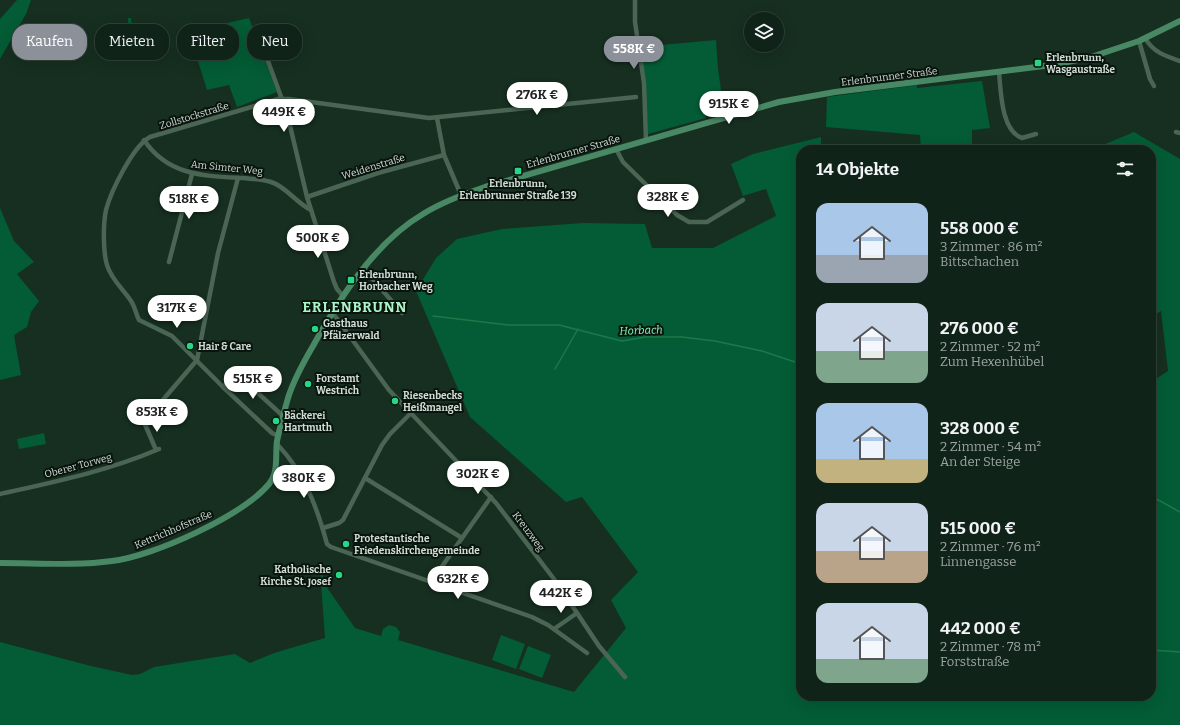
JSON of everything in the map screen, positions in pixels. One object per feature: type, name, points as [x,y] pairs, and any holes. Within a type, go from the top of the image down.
[{"type":"street","points":[[635,0],[635,22],[645,90],[646,140]]},
{"type":"street","name":"Erlenbrunner Straße","points":[[278,436],[295,378],[332,312],[343,296],[364,269],[387,243],[404,227],[421,214],[461,195],[646,140],[791,100],[835,92],[1075,61],[1102,54],[1142,40],[1180,20]]},
{"type":"street","points":[[1142,40],[1157,52],[1180,61]]},
{"type":"street","points":[[1142,40],[1150,79],[1154,86]]},
{"type":"street","points":[[268,60],[283,99],[311,210],[334,282],[337,289],[343,296]]},
{"type":"street","points":[[999,72],[1004,111],[1008,127],[1014,134],[1022,138],[1036,134]]},
{"type":"street","name":"Zollstockstraße","points":[[144,140],[271,101],[283,99],[437,118],[636,97]]},
{"type":"street","points":[[437,118],[444,155],[461,195]]},
{"type":"street","points":[[144,140],[133,153],[112,194],[106,210],[105,226],[107,264],[115,281],[132,302],[139,320],[172,336],[223,387],[267,428],[278,436]]},
{"type":"street","name":"Am Simter Weg","points":[[144,140],[154,152],[177,168],[192,174],[270,182],[284,190],[303,206],[311,210]]},
{"type":"street","points":[[616,149],[623,162],[677,215],[689,222],[699,224],[707,222],[743,200]]},
{"type":"street","name":"Weidenstraße","points":[[307,197],[444,155]]},
{"type":"street","points":[[169,262],[192,174]]},
{"type":"street","points":[[197,360],[218,253],[238,178]]},
{"type":"street","points":[[364,269],[402,313]]},
{"type":"street","name":"Kreuzweg","points":[[332,312],[381,380],[411,414],[491,497],[557,583],[593,638],[625,677]]},
{"type":"street","name":"Oberer Torweg","points":[[0,494],[92,472],[139,458],[157,450],[144,422],[197,360]]},
{"type":"street","points":[[223,387],[234,376],[238,375],[284,416]]},
{"type":"street","points":[[323,528],[339,523],[343,520],[386,439],[411,414]]},
{"type":"street","name":"Kettrichhofstraße","points":[[0,563],[94,562],[118,560],[142,555],[193,533],[231,514],[268,485],[273,478],[275,471],[278,436]]},
{"type":"street","points":[[277,444],[293,463],[308,487],[328,544],[331,547],[523,614],[554,630],[587,653]]},
{"type":"street","points":[[365,478],[462,538]]},
{"type":"street","points":[[431,582],[491,497]]},
{"type":"street","points":[[554,630],[577,613]]},
{"type":"green space","points":[[17,0],[31,0],[20,24],[12,24],[12,38],[0,59],[0,19]]},
{"type":"green space","points":[[128,18],[131,18],[132,24],[128,24]]},
{"type":"green space","points":[[249,18],[251,24],[247,24],[247,60],[265,60],[277,92],[237,107],[229,85],[207,90],[198,60],[239,60],[239,24],[223,24]]},
{"type":"green space","points":[[716,40],[722,97],[705,104],[706,118],[648,134],[645,82],[640,47]]},
{"type":"green space","points":[[982,81],[990,128],[972,130],[972,145],[921,145],[920,135],[826,127],[827,97],[917,85],[917,88]]},
{"type":"green space","points":[[1134,132],[1180,159],[1180,725],[0,725],[0,642],[91,666],[132,675],[140,674],[154,667],[235,654],[250,663],[274,653],[325,638],[320,569],[328,589],[355,628],[381,636],[383,629],[389,625],[396,627],[400,632],[398,640],[574,692],[626,628],[611,600],[638,572],[582,497],[566,502],[470,417],[416,291],[436,258],[457,239],[502,229],[583,223],[645,224],[652,248],[713,248],[776,216],[766,189],[743,196],[731,164],[753,154],[821,137],[821,145],[796,145],[796,701],[1156,701],[1156,379],[1168,371],[1161,311],[1156,314],[1156,145],[1103,145]]},
{"type":"green space","points":[[0,208],[14,241],[34,262],[17,274],[39,301],[31,312],[27,327],[14,335],[21,375],[0,380]]},
{"type":"green space","points":[[44,433],[46,444],[19,449],[17,439]]},
{"type":"green space","points":[[501,635],[525,644],[516,669],[492,660]]},
{"type":"green space","points":[[528,646],[551,655],[542,678],[519,669]]},
{"type":"waterway","name":"Horbach","points":[[433,316],[508,325],[559,325],[622,341],[645,337],[682,337],[715,341],[762,351],[796,362]]},
{"type":"waterway","points":[[555,369],[578,329]]},
{"type":"waterway","name":"Horbach","points":[[1156,499],[1180,512]]},
{"type":"waterway","points":[[1156,650],[1180,652]]},
{"type":"place","name":"Erlenbrunn, Wasgaustraße","points":[[1038,63]]},
{"type":"place","name":"Erlenbrunn, Erlenbrunner Straße 139","points":[[518,171]]},
{"type":"place","name":"Erlenbrunn, Horbacher Weg","points":[[351,280]]},
{"type":"place","name":"Gasthaus Pfälzerwald","points":[[315,329]]},
{"type":"place","name":"Hair & Care","points":[[190,346]]},
{"type":"place","name":"Forstamt Westrich","points":[[308,384]]},
{"type":"place","name":"Riesenbecks Heißmangel","points":[[395,401]]},
{"type":"place","name":"Bäckerei Hartmuth","points":[[276,421]]},
{"type":"place","name":"Protestantische Friedenskirchengemeinde","points":[[346,544]]},
{"type":"place","name":"Katholische Kirche St. Josef","points":[[339,575]]},
{"type":"district","name":"ERLENBRUNN","points":[[355,307]]}]
